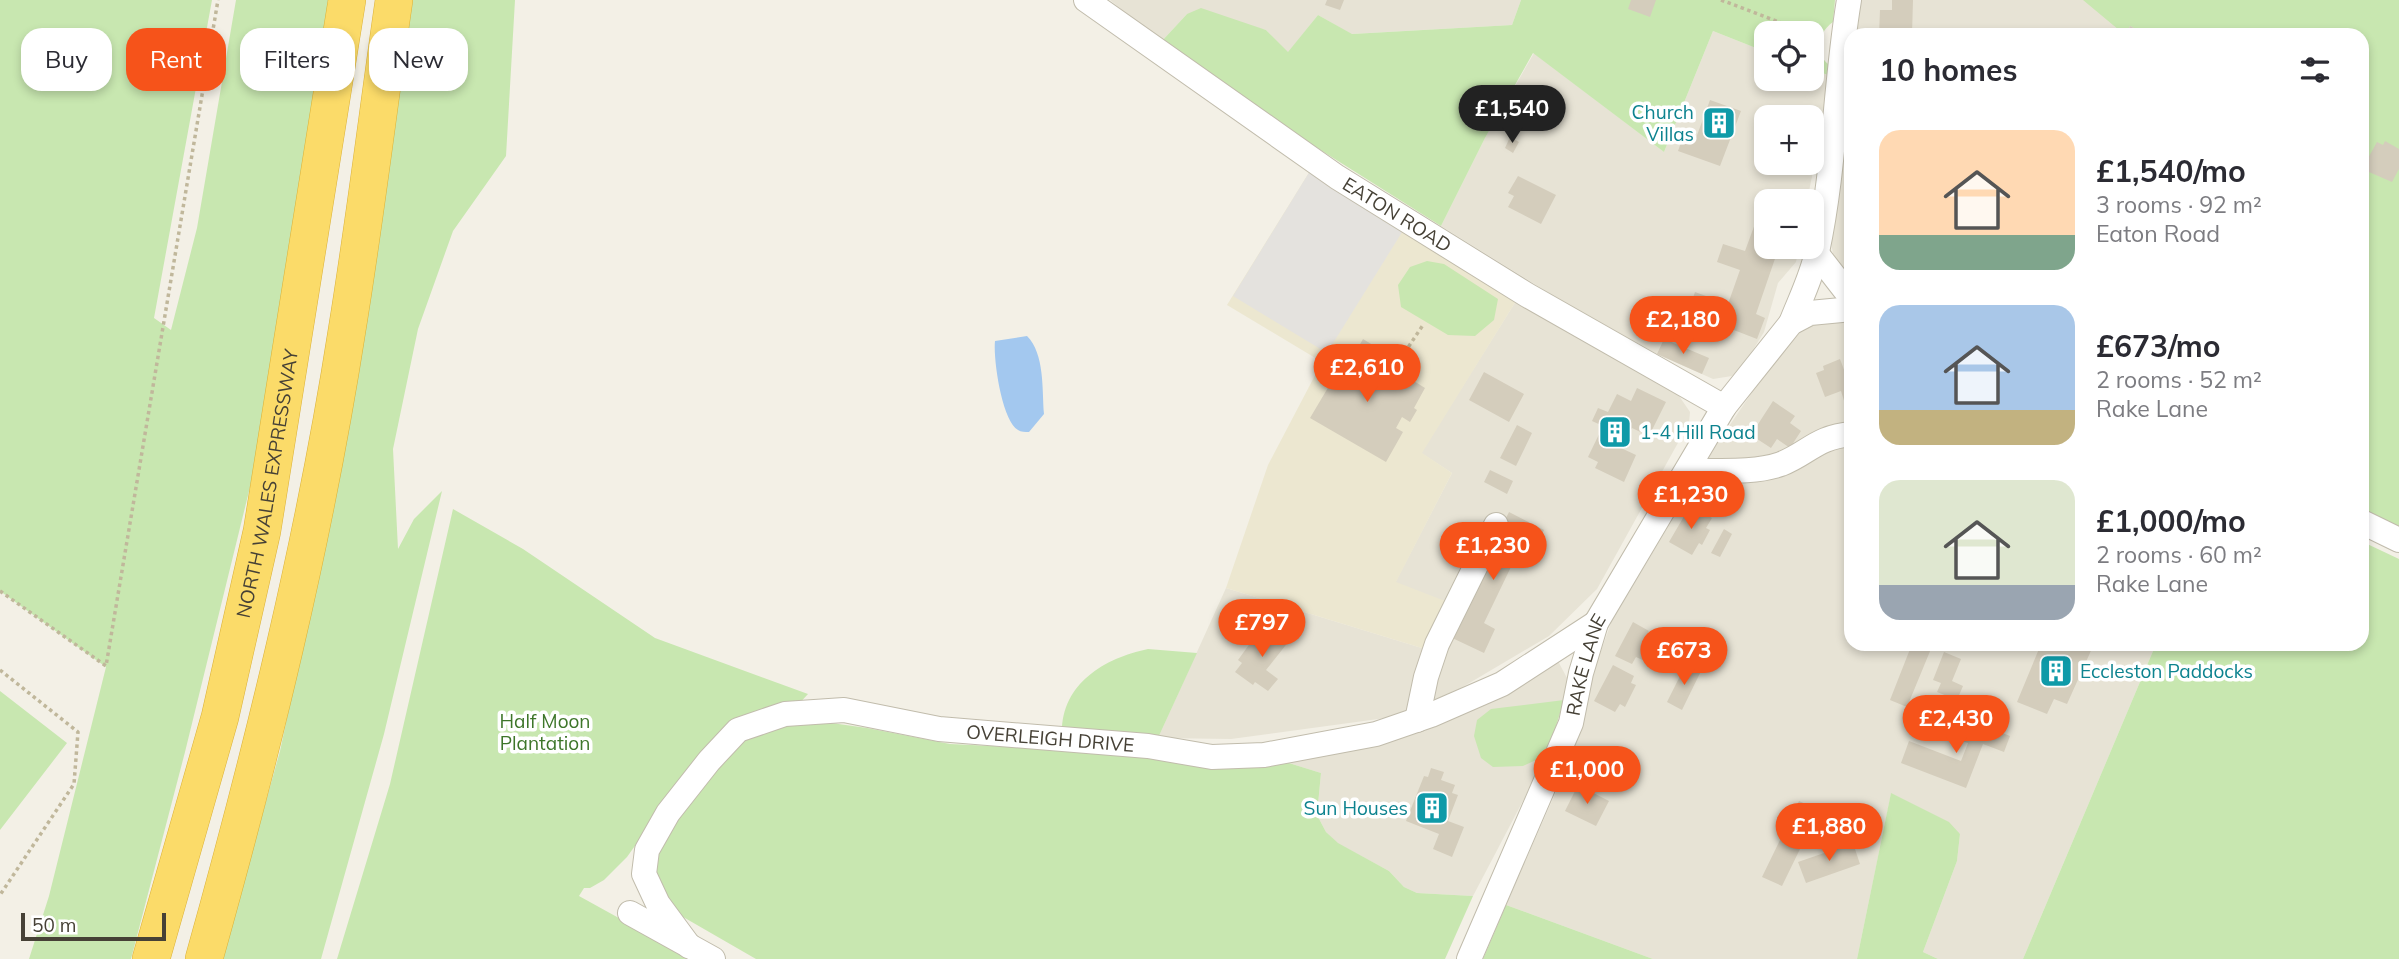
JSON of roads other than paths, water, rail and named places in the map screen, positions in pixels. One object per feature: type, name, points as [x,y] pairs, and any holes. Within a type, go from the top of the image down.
[{"type":"highway","name":"NORTH WALES EXPRESSWAY","points":[[151,959],[220,717],[262,531],[347,0]]},
{"type":"highway","points":[[204,959],[250,796],[305,553],[347,332],[394,0]]},
{"type":"street","name":"EATON ROAD","points":[[1086,0],[1327,170],[1536,300],[1724,407]]},
{"type":"street","points":[[1844,28],[1849,0]]},
{"type":"street","points":[[1824,208],[1844,29]]},
{"type":"street","points":[[1791,323],[1815,259]]},
{"type":"street","points":[[1821,259],[1844,289]]},
{"type":"street","points":[[1791,323],[1810,313],[1844,310]]},
{"type":"street","name":"RAKE LANE","points":[[1469,959],[1571,723],[1581,673],[1597,623],[1724,407],[1791,323]]},
{"type":"street","points":[[1686,471],[1755,469],[1779,464],[1821,440],[1844,436]]},
{"type":"street","points":[[1417,720],[1426,677],[1437,645],[1496,525]]},
{"type":"street","points":[[2369,525],[2399,540]]},
{"type":"street","name":"OVERLEIGH DRIVE","points":[[689,946],[658,904],[644,874],[647,850],[668,813],[709,761],[738,730],[785,714],[844,710],[939,729],[1148,746],[1212,757],[1264,755],[1310,749],[1376,734],[1417,720],[1502,684],[1597,623]]},
{"type":"street","points":[[630,913],[713,959]]},
{"type":"water","points":[[1027,336],[1040,362],[1044,414],[1029,432],[1022,432],[1012,424],[1003,403],[997,375],[995,341]]},
{"type":"place","name":"Church Villas","points":[[1719,123]]},
{"type":"place","name":"1-4 Hill Road","points":[[1615,432]]},
{"type":"place","name":"Eccleston Paddocks","points":[[2056,671]]},
{"type":"place","name":"Sun Houses","points":[[1432,808]]},
{"type":"park label","name":"Half Moon Plantation","points":[[545,732]]}]
